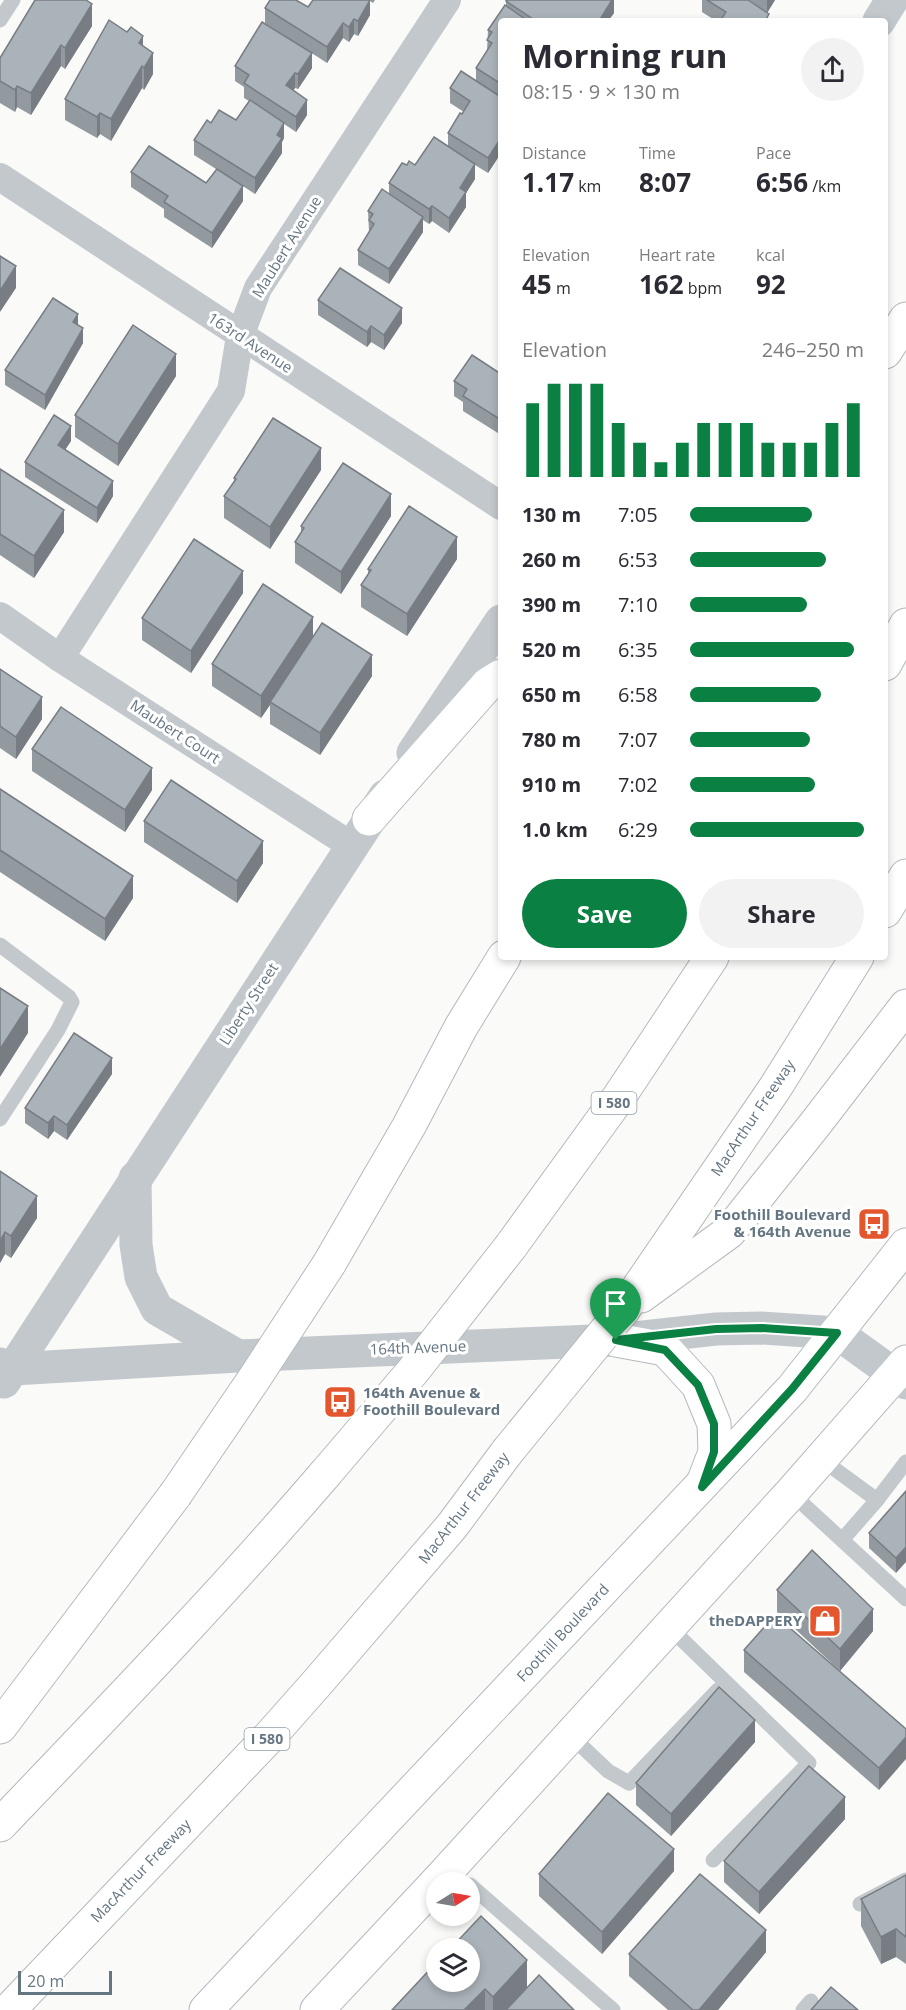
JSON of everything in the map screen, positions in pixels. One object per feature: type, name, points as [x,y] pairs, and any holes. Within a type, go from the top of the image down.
[{"type":"main road","points":[[888,658],[906,625]]},
{"type":"main road","points":[[361,833],[488,684],[498,678]]},
{"type":"main road","points":[[888,906],[906,876]]},
{"type":"main road","points":[[0,1727],[175,1495],[261,1370],[329,1264],[409,1126],[461,1027],[502,960]]},
{"type":"main road","name":"I 580","points":[[0,1825],[202,1612],[325,1474],[412,1371],[511,1246],[612,1106],[710,960]]},
{"type":"main road","name":"MacArthur Freeway","points":[[9,2010],[293,1710],[452,1526],[507,1452],[619,1325],[673,1237],[775,1088],[855,960]]},
{"type":"main road","points":[[702,1487],[714,1452],[714,1424],[698,1385],[665,1350],[619,1325],[729,1232],[906,1006]]},
{"type":"main road","name":"Foothill Boulevard","points":[[206,2010],[702,1487],[792,1389],[906,1245]]},
{"type":"main road","points":[[459,1872],[571,1736],[821,1459],[903,1373]]},
{"type":"main road","points":[[317,2010],[426,1905]]},
{"type":"street","name":"Maubert Avenue","points":[[60,658],[231,391],[240,336],[258,288],[447,0]]},
{"type":"street","points":[[881,18],[892,0]]},
{"type":"street","name":"163rd Avenue","points":[[0,177],[498,504]]},
{"type":"street","name":"Maubert Court","points":[[0,616],[60,658],[361,833]]},
{"type":"street","name":"Liberty Street","points":[[4,1374],[498,626]]},
{"type":"street","points":[[135,1178],[136,1245],[141,1277],[157,1309],[238,1356]]},
{"type":"street","name":"164th Avenue","points":[[4,1374],[619,1325],[716,1329],[762,1328],[837,1333]]},
{"type":"street","points":[[837,1333],[903,1373]]},
{"type":"lane","points":[[0,20],[13,0]]},
{"type":"lane","points":[[0,945],[69,997],[72,1002],[58,1030],[0,1119]]},
{"type":"lane","points":[[821,1459],[877,1500]]},
{"type":"lane","points":[[842,1540],[906,1462]]},
{"type":"lane","points":[[791,1493],[906,1599]]},
{"type":"lane","points":[[669,1627],[809,1763],[713,1860]]},
{"type":"lane","points":[[571,1736],[608,1771],[629,1783],[727,1681]]},
{"type":"lane","points":[[860,1904],[906,1880]]},
{"type":"lane","points":[[480,1903],[613,2010]]},
{"type":"building","points":[[35,0],[86,0],[92,4],[65,48],[61,45],[31,93],[17,86],[15,90],[0,81],[0,58]]},
{"type":"building","points":[[270,0],[296,0],[308,7],[313,0],[370,0],[358,21],[354,19],[349,27],[343,23],[327,47],[265,8]]},
{"type":"building","points":[[612,0],[601,18],[532,18],[506,1]]},
{"type":"building","points":[[707,0],[748,0],[769,14],[767,18],[722,18],[726,12]]},
{"type":"building","points":[[505,5],[524,18],[498,18],[498,82],[476,68],[492,43],[487,40],[492,32],[488,30]]},
{"type":"building","points":[[109,20],[127,32],[131,27],[143,36],[139,43],[153,53],[144,68],[142,66],[111,119],[100,113],[97,117],[65,99]]},
{"type":"building","points":[[262,22],[312,53],[298,74],[295,73],[286,85],[307,100],[296,117],[244,83],[249,75],[235,66]]},
{"type":"building","points":[[461,71],[498,95],[498,143],[488,158],[448,133],[470,101],[450,88]]},
{"type":"building","points":[[250,100],[284,123],[277,135],[282,138],[255,178],[194,140],[207,120],[211,123],[219,110],[236,120]]},
{"type":"building","points":[[434,137],[475,164],[460,188],[466,192],[449,218],[432,206],[429,209],[389,183],[402,163],[407,165],[409,161],[415,165]]},
{"type":"building","points":[[149,146],[206,183],[217,169],[243,186],[212,233],[164,202],[168,196],[131,172]]},
{"type":"building","points":[[382,189],[423,217],[389,269],[358,250],[374,224],[369,220],[373,214],[368,211]]},
{"type":"building","points":[[0,256],[16,266],[0,291]]},
{"type":"building","points":[[340,268],[402,308],[384,335],[371,326],[367,332],[318,300]]},
{"type":"building","points":[[53,298],[78,314],[73,322],[83,328],[45,395],[5,370]]},
{"type":"building","points":[[133,325],[176,354],[118,444],[75,415]]},
{"type":"building","points":[[472,355],[498,372],[498,418],[463,396],[467,389],[454,381]]},
{"type":"building","points":[[54,415],[71,426],[58,445],[113,481],[97,508],[25,462]]},
{"type":"building","points":[[273,418],[321,448],[270,527],[224,496]]},
{"type":"building","points":[[343,463],[391,494],[341,572],[295,542],[304,528],[301,526]]},
{"type":"building","points":[[0,469],[64,510],[34,556],[0,534]]},
{"type":"building","points":[[409,506],[457,537],[407,614],[361,585],[371,570],[368,569]]},
{"type":"building","points":[[194,539],[243,571],[191,651],[142,618]]},
{"type":"building","points":[[263,584],[313,617],[261,696],[212,664]]},
{"type":"building","points":[[322,623],[372,655],[320,733],[270,702]]},
{"type":"building","points":[[0,669],[42,697],[16,737],[0,726]]},
{"type":"building","points":[[61,707],[152,768],[125,810],[32,749]]},
{"type":"building","points":[[171,780],[263,841],[237,881],[144,821]]},
{"type":"building","points":[[0,789],[133,876],[105,919],[0,850]]},
{"type":"building","points":[[0,988],[28,1006],[0,1049]]},
{"type":"building","points":[[74,1033],[112,1058],[67,1125],[54,1116],[48,1123],[25,1108]]},
{"type":"building","points":[[0,1171],[37,1196],[11,1236],[5,1232],[0,1241]]},
{"type":"building","points":[[906,1491],[906,1547],[896,1558],[869,1533]]},
{"type":"building","points":[[812,1550],[873,1609],[840,1649],[777,1590]]},
{"type":"building","points":[[775,1615],[906,1729],[906,1737],[879,1768],[744,1650]]},
{"type":"building","points":[[719,1687],[755,1720],[671,1814],[636,1783]]},
{"type":"building","points":[[809,1766],[845,1797],[759,1892],[724,1861]]},
{"type":"building","points":[[608,1793],[674,1849],[602,1932],[539,1874]]},
{"type":"building","points":[[700,1874],[766,1930],[699,2010],[693,2010],[629,1954]]},
{"type":"building","points":[[906,1875],[906,1937],[896,1929],[881,1937],[861,1899]]},
{"type":"building","points":[[480,1917],[527,1960],[493,1997],[485,1989],[464,2010],[392,2010],[426,1974],[426,1992],[480,1992],[480,1938],[460,1938],[472,1926],[480,1926]]},
{"type":"building","points":[[539,1975],[574,2010],[506,2010]]},
{"type":"building","points":[[831,1987],[858,2010],[811,2010]]},
{"type":"place","name":"Foothill Boulevard & 164th Avenue","points":[[874,1224]]},
{"type":"place","name":"164th Avenue & Foothill Boulevard","points":[[340,1402]]},
{"type":"place","name":"theDAPPERY","points":[[825,1621]]},
{"type":"route","points":[[762,1328],[837,1333],[792,1389],[702,1487],[714,1452],[714,1424],[698,1385],[665,1350],[616,1340],[716,1329],[762,1328]]}]
